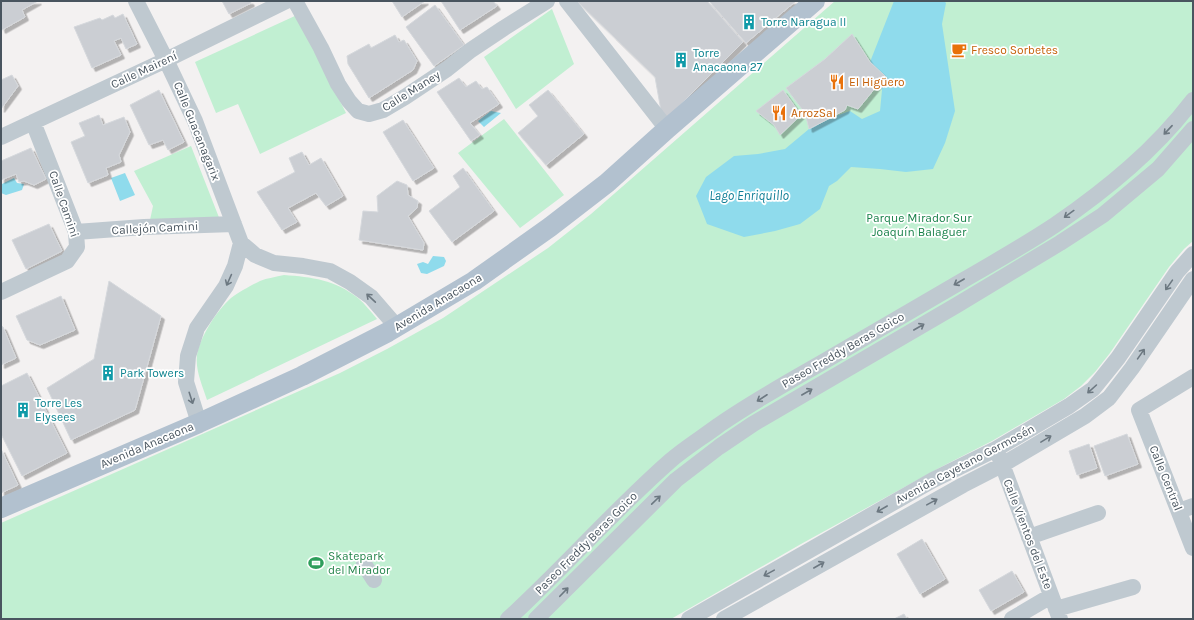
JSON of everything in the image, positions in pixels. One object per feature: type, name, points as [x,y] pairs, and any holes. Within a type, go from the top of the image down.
[{"type":"main road","name":"Avenida Anacaona","points":[[1,508],[302,376],[397,327],[474,280],[550,227],[607,183],[815,1]]},
{"type":"street","name":"Calle Guacanagarix","points":[[136,1],[195,121],[241,243],[255,256],[274,264],[303,266],[330,272],[350,282],[371,297],[397,327]]},
{"type":"street","name":"Calle Mairení","points":[[1,137],[166,60],[286,1]]},
{"type":"street","name":"Calle Maney","points":[[295,1],[321,48],[338,84],[358,111],[369,114],[383,110],[405,97],[447,69],[471,50],[547,1]]},
{"type":"street","points":[[567,1],[667,129]]},
{"type":"street","name":"Paseo Freddy Beras Goico","points":[[508,619],[528,601],[578,549],[671,460],[719,425],[768,394],[1054,225],[1116,180],[1155,145],[1193,100]]},
{"type":"street","name":"Calle Camini","points":[[1,292],[67,261],[77,247],[76,232],[33,122]]},
{"type":"street","name":"Paseo Freddy Beras Goico","points":[[536,619],[676,480],[719,447],[753,424],[956,305],[1060,243],[1097,219],[1158,168],[1193,129]]},
{"type":"street","name":"Callejón Camini","points":[[76,232],[144,227],[234,224]]},
{"type":"street","points":[[199,422],[186,382],[188,356],[197,328],[226,286],[235,266],[241,243]]},
{"type":"street","name":"Avenida Cayetano Germosén","points":[[689,619],[933,480],[996,449],[1069,406],[1092,389],[1118,358],[1177,272],[1193,254]]},
{"type":"street","name":"Avenida Cayetano Germosén","points":[[724,619],[956,489],[1002,465],[1086,416],[1109,398],[1132,368],[1193,279]]},
{"type":"street","name":"Calle Central","points":[[1193,377],[1139,410],[1186,509],[1193,548]]},
{"type":"street","name":"Calle Vientos del Este","points":[[996,449],[1055,608]]},
{"type":"street","points":[[1029,537],[1098,513]]},
{"type":"street","points":[[364,564],[374,580]]},
{"type":"street","points":[[1012,619],[1133,586]]},
{"type":"green space","name":"Parque Mirador Sur Joaquín Balaguer","points":[[835,1],[1193,1],[1193,241],[1169,267],[1110,353],[1095,372],[1081,386],[1064,399],[992,441],[941,467],[801,544],[671,619],[1,619],[1,523],[340,373],[443,318],[548,248],[591,214]]},
{"type":"green space","points":[[552,9],[574,64],[516,109],[484,57]]},
{"type":"green space","points":[[297,15],[346,113],[260,154],[238,104],[216,113],[195,62]]},
{"type":"green space","points":[[504,119],[564,195],[520,228],[458,153]]},
{"type":"green space","points":[[191,146],[220,220],[150,220],[153,206],[134,171]]},
{"type":"green space","points":[[284,275],[314,278],[341,287],[366,305],[377,319],[207,400],[197,367],[197,355],[205,332],[220,309],[231,298],[260,281]]},
{"type":"water","name":"Lago Enriquillo","points":[[894,1],[944,1],[946,3],[942,24],[955,111],[945,143],[933,169],[906,172],[851,167],[837,181],[829,186],[820,209],[800,224],[775,231],[744,237],[707,224],[696,196],[706,177],[734,156],[758,154],[785,149],[809,129],[833,117],[850,111],[862,119],[880,111],[882,90],[870,62]]},
{"type":"water","points":[[491,111],[501,113],[484,127],[478,121]]},
{"type":"water","points":[[125,173],[135,195],[120,201],[111,178]]},
{"type":"water","points":[[14,178],[17,183],[24,184],[22,190],[6,195],[1,193],[2,184]]},
{"type":"water","points":[[433,256],[444,257],[446,261],[444,266],[427,274],[421,273],[417,264],[423,262],[428,264]]},
{"type":"building","points":[[1,1],[38,1],[22,10],[25,17],[2,30]]},
{"type":"building","points":[[222,1],[250,1],[251,3],[229,14]]},
{"type":"building","points":[[392,1],[425,1],[402,17]]},
{"type":"building","points":[[441,1],[493,1],[497,6],[460,30]]},
{"type":"building","name":"Torre Anacaona 27","points":[[577,1],[707,1],[743,42],[663,122],[655,77]]},
{"type":"building","name":"Torre Naragua II","points":[[709,1],[796,1],[746,43]]},
{"type":"building","points":[[435,5],[464,45],[434,66],[406,27]]},
{"type":"building","points":[[123,14],[137,44],[126,49],[121,38],[114,41],[121,55],[92,68],[74,27],[100,18],[102,20],[113,15],[115,18]]},
{"type":"building","name":"El Higüero","points":[[852,34],[870,62],[885,76],[858,109],[847,105],[845,110],[809,129],[805,113],[786,88],[825,59]]},
{"type":"building","points":[[395,35],[399,42],[404,40],[417,61],[413,70],[369,98],[348,64],[347,56],[369,44],[371,48]]},
{"type":"building","points":[[12,75],[18,86],[1,109],[1,80]]},
{"type":"building","points":[[459,78],[466,87],[476,81],[482,89],[487,87],[499,104],[470,123],[480,135],[471,141],[437,92]]},
{"type":"building","points":[[159,90],[184,142],[168,150],[163,140],[149,145],[130,105]]},
{"type":"building","points":[[548,90],[584,134],[546,165],[518,133],[538,116],[529,105]]},
{"type":"building","name":"ArrozSal","points":[[783,90],[801,115],[780,135],[774,125],[756,111]]},
{"type":"building","points":[[99,115],[103,125],[124,117],[130,132],[119,155],[121,162],[106,168],[108,175],[88,183],[71,142],[85,136],[79,123]]},
{"type":"building","points":[[403,120],[434,168],[413,181],[383,132]]},
{"type":"building","points":[[31,148],[46,179],[34,185],[24,181],[19,182],[16,174],[1,180],[1,161]]},
{"type":"building","points":[[302,152],[309,165],[321,158],[343,196],[326,206],[316,193],[288,208],[297,222],[282,230],[257,192],[295,172],[289,158]]},
{"type":"building","points":[[463,168],[494,211],[452,242],[429,211],[460,187],[453,176]]},
{"type":"building","points":[[397,181],[407,185],[408,195],[418,201],[417,208],[408,216],[424,243],[423,250],[359,240],[363,211],[378,212],[377,196]]},
{"type":"building","points":[[49,224],[62,251],[26,269],[12,240]]},
{"type":"building","name":"Park Towers","points":[[109,281],[161,316],[135,410],[71,440],[47,388],[94,359]]},
{"type":"building","points":[[61,296],[75,330],[40,345],[27,340],[16,316]]},
{"type":"building","points":[[1,326],[3,327],[16,358],[1,365]]},
{"type":"building","name":"Torre Les Elysees","points":[[27,373],[67,453],[22,476],[1,434],[1,386]]},
{"type":"building","points":[[1127,434],[1138,464],[1105,476],[1094,446]]},
{"type":"building","points":[[1089,444],[1097,468],[1077,475],[1069,451]]},
{"type":"building","points":[[1,449],[18,485],[1,493]]},
{"type":"building","points":[[922,539],[945,579],[920,594],[897,554]]},
{"type":"building","points":[[1012,571],[1024,592],[991,611],[979,590]]},
{"type":"building","points":[[904,614],[907,619],[894,619]]},
{"type":"place","name":"Torre Naragua II","points":[[749,22]]},
{"type":"place","name":"Fresco Sorbetes","points":[[959,50]]},
{"type":"place","name":"Torre Anacaona 27","points":[[681,60]]},
{"type":"place","name":"El Higüero","points":[[837,82]]},
{"type":"place","name":"ArrozSal","points":[[779,113]]},
{"type":"place","name":"Park Towers","points":[[108,373]]},
{"type":"place","name":"Torre Les Elysees","points":[[23,410]]},
{"type":"place","name":"Skatepark del Mirador","points":[[316,563]]}]
